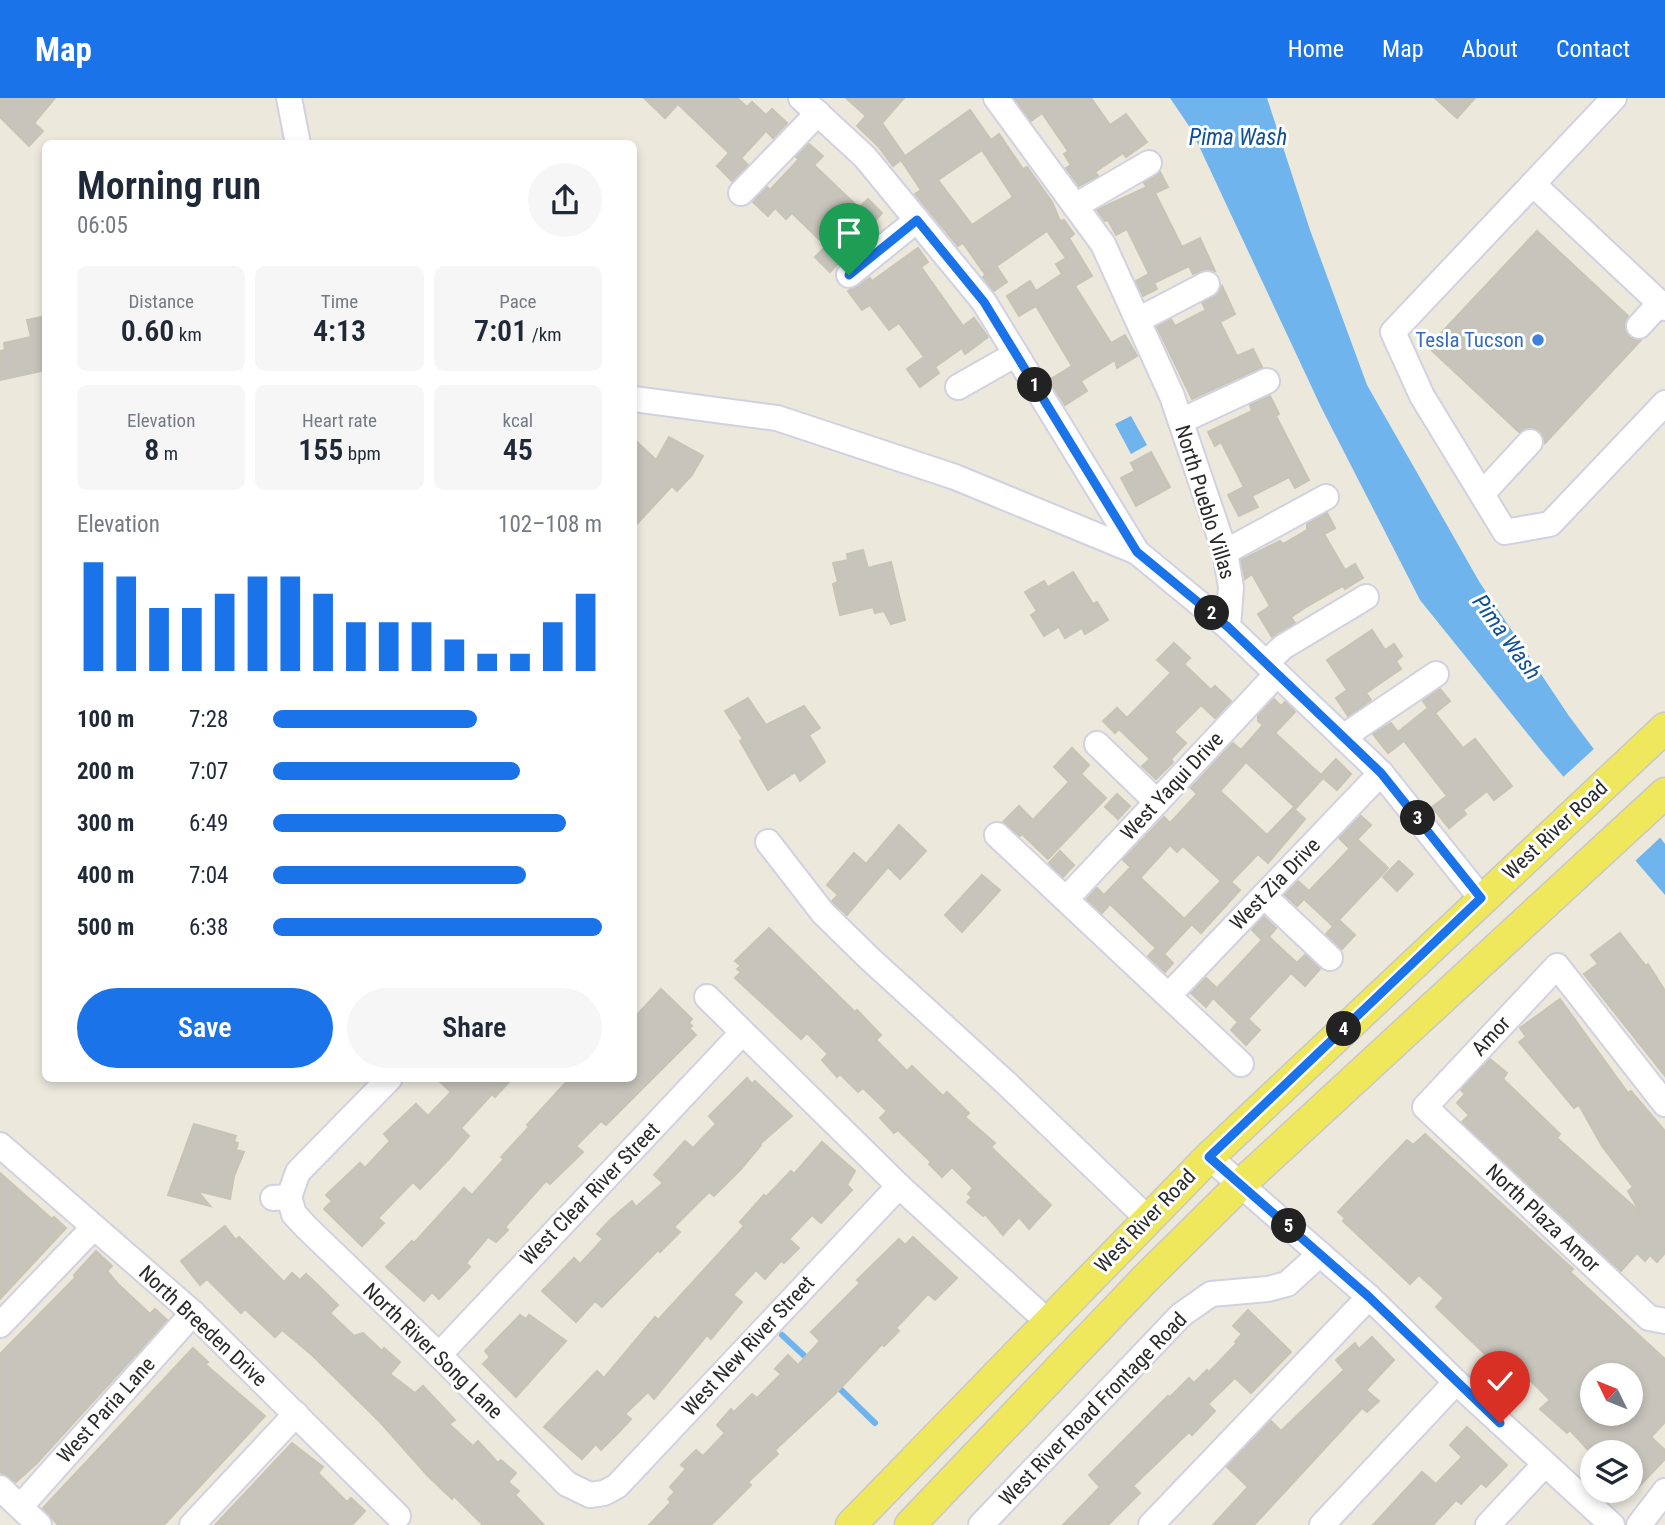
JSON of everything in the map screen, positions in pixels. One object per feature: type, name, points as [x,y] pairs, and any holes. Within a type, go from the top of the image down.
[{"type":"main road","name":"West River Road","points":[[851,1525],[1209,1157],[1481,898],[1665,728]]},
{"type":"main road","name":"West River Road","points":[[910,1525],[1144,1280],[1241,1184],[1665,793]]},
{"type":"street","points":[[289,98],[297,140]]},
{"type":"street","points":[[1614,98],[1393,332],[1422,396],[1505,532],[1550,524],[1665,402]]},
{"type":"street","name":"North Pueblo Villas","points":[[999,99],[1103,244],[1138,320],[1181,421],[1225,552],[1231,587],[1228,627]]},
{"type":"street","points":[[741,193],[809,106],[865,157],[984,302],[1137,552]]},
{"type":"street","points":[[1075,206],[1149,163]]},
{"type":"street","points":[[1533,184],[1663,306],[1639,326]]},
{"type":"street","points":[[849,275],[917,220]]},
{"type":"street","points":[[1138,320],[1206,284]]},
{"type":"street","points":[[958,387],[1016,354]]},
{"type":"street","points":[[1181,421],[1267,381]]},
{"type":"street","points":[[637,399],[777,418],[955,477],[1137,552],[1228,627],[1381,773],[1481,898]]},
{"type":"street","points":[[1482,494],[1530,442]]},
{"type":"street","points":[[1225,552],[1326,497]]},
{"type":"street","name":"West Yaqui Drive","points":[[1066,899],[1157,802],[1271,668],[1283,647],[1366,597]]},
{"type":"street","points":[[1343,737],[1436,674]]},
{"type":"street","points":[[1097,744],[1157,802]]},
{"type":"street","name":"West Zia Drive","points":[[1169,995],[1381,773]]},
{"type":"street","points":[[997,835],[1241,1064]]},
{"type":"street","points":[[768,842],[832,922],[1147,1218]]},
{"type":"street","points":[[1264,896],[1330,958]]},
{"type":"street","name":"Amor","points":[[1424,1107],[1557,966],[1665,1104]]},
{"type":"street","points":[[707,997],[899,1185],[1048,1321]]},
{"type":"street","name":"West Clear River Street","points":[[439,1355],[742,1033]]},
{"type":"street","name":"North River Song Lane","points":[[386,1082],[298,1172],[281,1198],[306,1227],[439,1355],[566,1483],[591,1503]]},
{"type":"street","name":"North Plaza Amor","points":[[1424,1107],[1649,1318],[1665,1321]]},
{"type":"street","name":"North Breeden Drive","points":[[0,1145],[193,1313],[296,1414],[398,1522]]},
{"type":"street","points":[[1209,1157],[1369,1297],[1456,1382],[1612,1525]]},
{"type":"street","name":"West New River Street","points":[[591,1503],[617,1486],[899,1185]]},
{"type":"street","points":[[0,1325],[94,1227]]},
{"type":"street","name":"West River Road Frontage Road","points":[[981,1525],[1181,1315],[1197,1302],[1211,1294],[1268,1289],[1287,1284],[1320,1254]]},
{"type":"street","points":[[1151,1525],[1369,1297]]},
{"type":"street","name":"West Paria Lane","points":[[20,1507],[193,1313]]},
{"type":"street","points":[[1322,1525],[1456,1382]]},
{"type":"street","points":[[192,1525],[296,1414]]},
{"type":"street","points":[[1488,1525],[1545,1464]]},
{"type":"street","points":[[0,1488],[39,1525]]},
{"type":"street","points":[[1639,1525],[1665,1491]]},
{"type":"water","name":"Pima Wash","points":[[1170,98],[1267,98],[1310,230],[1367,385],[1480,583],[1569,716],[1665,844],[1665,895],[1544,754],[1420,600],[1321,407],[1191,129]]},
{"type":"water","points":[[1131,416],[1147,445],[1131,454],[1115,424]]},
{"type":"pier","points":[[1596,747],[1663,835],[1634,862],[1561,779]]},
{"type":"building","points":[[0,98],[55,98],[34,123],[43,131],[29,146],[0,117]]},
{"type":"building","points":[[644,98],[737,98],[747,107],[752,102],[766,115],[772,109],[787,123],[773,138],[766,131],[741,158],[748,165],[732,181],[717,166],[729,153],[678,104],[665,118]]},
{"type":"building","points":[[846,98],[904,98],[882,123],[905,156],[970,110],[991,140],[999,134],[1023,169],[1027,167],[1052,202],[1060,221],[1064,220],[1074,234],[1069,238],[1092,276],[1075,286],[1111,343],[1125,335],[1137,356],[1117,368],[1115,360],[1081,381],[1087,391],[1065,405],[1049,380],[1072,366],[1036,306],[1019,316],[1007,296],[1030,281],[1036,291],[1062,274],[1056,264],[1066,258],[1047,231],[985,274],[963,243],[958,246],[915,194],[921,190],[901,160],[893,166],[878,146],[857,126],[866,116]],"holes":[[[982,150],[1013,197],[972,225],[938,180]]]},
{"type":"building","points":[[1014,98],[1091,98],[1110,125],[1126,114],[1147,142],[1126,157],[1123,153],[1095,172],[1098,176],[1079,186],[1066,168],[1071,165],[1064,154],[1068,151],[1042,113],[1031,121]]},
{"type":"building","points":[[1435,98],[1475,98],[1457,118]]},
{"type":"building","points":[[809,144],[823,156],[814,165],[859,208],[868,199],[882,213],[872,224],[867,220],[837,251],[844,258],[830,272],[815,257],[826,246],[792,213],[786,219],[775,208],[768,216],[753,202],[767,187],[770,190]]},
{"type":"building","points":[[1160,172],[1168,187],[1155,193],[1182,247],[1200,238],[1215,271],[1207,269],[1193,274],[1189,266],[1154,283],[1157,289],[1143,296],[1136,281],[1149,274],[1127,229],[1116,235],[1108,220],[1105,221],[1097,210],[1147,187],[1144,183]]},
{"type":"building","name":"Tesla Tucson","points":[[1537,231],[1628,316],[1624,323],[1625,331],[1630,337],[1641,340],[1545,443],[1541,432],[1534,428],[1519,432],[1428,347]]},
{"type":"building","points":[[918,248],[928,262],[921,267],[963,326],[974,318],[988,337],[965,354],[962,348],[935,367],[939,373],[920,387],[907,369],[924,357],[899,323],[889,330],[870,305],[862,310],[848,291],[870,278],[872,281]]},
{"type":"building","points":[[997,267],[1007,282],[994,291],[983,277]]},
{"type":"building","points":[[1222,286],[1235,314],[1220,322],[1237,356],[1253,349],[1262,367],[1192,399],[1157,327],[1171,319],[1175,326],[1206,310],[1202,303],[1214,297]]},
{"type":"building","points":[[42,317],[42,371],[0,380],[0,351],[5,350],[4,343],[31,337],[27,320]]},
{"type":"building","points":[[1270,396],[1279,414],[1276,416],[1309,480],[1295,488],[1289,477],[1252,496],[1258,507],[1239,516],[1228,495],[1244,487],[1221,442],[1215,446],[1208,432],[1252,411],[1250,405]]},
{"type":"building","points":[[669,437],[703,456],[692,475],[677,491],[672,486],[637,524],[637,442],[656,460]]},
{"type":"building","points":[[1151,452],[1170,487],[1136,506],[1121,478],[1135,471],[1131,463]]},
{"type":"building","points":[[1327,513],[1335,528],[1324,534],[1345,570],[1355,564],[1363,578],[1306,607],[1291,617],[1295,623],[1272,637],[1258,614],[1270,606],[1252,574],[1245,579],[1241,560],[1280,541],[1283,544],[1307,530],[1307,524]]},
{"type":"building","points":[[863,550],[868,568],[891,562],[905,620],[891,624],[884,611],[875,613],[873,607],[840,615],[833,584],[838,582],[833,563],[848,560],[847,554]]},
{"type":"building","points":[[1073,572],[1093,604],[1097,602],[1108,620],[1085,634],[1082,628],[1065,638],[1059,627],[1044,636],[1031,615],[1037,611],[1025,592],[1044,581],[1048,587]]},
{"type":"building","points":[[1372,630],[1385,650],[1394,644],[1402,656],[1396,661],[1401,669],[1366,693],[1371,700],[1348,716],[1336,698],[1347,690],[1327,660]]},
{"type":"building","points":[[1174,643],[1190,658],[1184,664],[1211,690],[1215,686],[1231,701],[1215,718],[1201,705],[1174,732],[1186,743],[1171,759],[1173,762],[1156,779],[1142,766],[1150,759],[1119,729],[1115,733],[1103,721],[1117,708],[1127,718],[1171,673],[1157,660]]},
{"type":"building","points":[[1440,689],[1450,701],[1435,713],[1463,748],[1475,739],[1512,786],[1494,800],[1487,791],[1463,810],[1466,814],[1449,828],[1432,807],[1447,796],[1404,741],[1388,753],[1373,734],[1391,723],[1398,732],[1428,708],[1423,701]]},
{"type":"building","points":[[748,698],[766,725],[804,706],[820,728],[809,735],[825,762],[800,781],[795,772],[768,790],[740,741],[743,739],[725,711]]},
{"type":"building","points":[[1274,699],[1281,706],[1285,702],[1295,712],[1275,733],[1321,775],[1336,759],[1351,774],[1337,790],[1323,778],[1296,808],[1246,762],[1220,791],[1267,835],[1293,808],[1305,819],[1268,863],[1258,854],[1231,882],[1240,890],[1201,933],[1185,918],[1221,881],[1183,846],[1177,852],[1170,845],[1141,877],[1123,860],[1164,817],[1170,823],[1197,794],[1191,788],[1233,743],[1241,750],[1263,725],[1258,721],[1258,716]]},
{"type":"building","points":[[1072,748],[1089,765],[1081,774],[1106,798],[1048,859],[1022,834],[1020,836],[1003,822],[1019,806],[1033,820],[1069,782],[1054,767]]},
{"type":"building","points":[[1117,794],[1130,806],[1118,819],[1105,807]]},
{"type":"building","points":[[1361,816],[1371,825],[1349,848],[1339,838]]},
{"type":"building","points":[[899,825],[926,851],[900,879],[888,867],[847,915],[832,901],[838,895],[827,885],[854,853],[866,864]]},
{"type":"building","points":[[1358,840],[1388,868],[1333,926],[1304,899],[1297,906],[1285,895],[1298,881],[1309,891]]},
{"type":"building","points":[[1060,851],[1074,865],[1063,877],[1049,863]]},
{"type":"building","points":[[1399,861],[1413,874],[1397,891],[1383,877]]},
{"type":"building","points":[[1130,868],[1191,925],[1164,954],[1173,963],[1165,972],[1148,956],[1156,948],[1110,904],[1102,913],[1087,899],[1097,888],[1104,895]]},
{"type":"building","points":[[982,875],[1000,890],[962,932],[945,915]]},
{"type":"building","points":[[1264,917],[1276,928],[1269,937],[1297,963],[1305,955],[1320,969],[1305,986],[1291,973],[1248,1019],[1260,1030],[1246,1045],[1231,1030],[1238,1022],[1213,998],[1206,1007],[1191,993],[1206,978],[1217,988],[1262,940],[1252,930]]},
{"type":"building","points":[[1339,920],[1355,935],[1342,949],[1326,934]]},
{"type":"building","points":[[769,928],[855,1012],[857,1010],[881,1035],[876,1040],[907,1071],[912,1066],[943,1096],[947,1092],[969,1113],[965,1117],[995,1143],[991,1147],[1051,1205],[1029,1229],[1019,1217],[1003,1235],[985,1214],[983,1216],[967,1202],[972,1197],[968,1194],[973,1188],[952,1167],[942,1177],[929,1164],[931,1162],[898,1130],[894,1133],[880,1118],[887,1111],[863,1088],[858,1092],[840,1074],[837,1077],[822,1060],[828,1054],[807,1033],[801,1039],[735,978],[741,972],[737,969],[741,966],[735,961]]},
{"type":"building","points":[[1620,933],[1646,966],[1648,964],[1665,991],[1665,1076],[1584,974],[1598,964],[1591,955]]},
{"type":"building","points":[[661,989],[692,1019],[689,1023],[692,1026],[689,1028],[696,1035],[606,1125],[601,1121],[576,1146],[583,1152],[550,1184],[546,1181],[505,1227],[508,1230],[496,1242],[488,1237],[466,1263],[470,1267],[439,1299],[432,1292],[424,1301],[386,1267],[412,1241],[414,1243],[464,1188],[472,1195],[504,1159],[501,1157],[529,1127],[527,1125],[566,1082],[637,1082],[637,1015]]},
{"type":"building","points":[[1560,999],[1628,1093],[1631,1091],[1665,1131],[1665,1253],[1657,1262],[1650,1255],[1645,1261],[1637,1253],[1621,1271],[1462,1122],[1469,1115],[1457,1103],[1465,1094],[1461,1090],[1490,1059],[1507,1073],[1503,1079],[1560,1134],[1557,1138],[1640,1212],[1628,1191],[1633,1187],[1602,1146],[1579,1105],[1574,1108],[1519,1042],[1526,1037],[1520,1028]]},
{"type":"building","points":[[747,1078],[752,1084],[755,1081],[792,1116],[760,1144],[741,1169],[714,1196],[709,1192],[674,1227],[680,1232],[660,1252],[658,1250],[602,1307],[595,1301],[576,1322],[542,1291],[574,1258],[580,1264],[603,1239],[597,1234],[611,1219],[632,1201],[636,1207],[663,1183],[654,1175],[685,1141],[693,1148],[716,1124],[709,1116]]},
{"type":"building","points":[[440,1082],[509,1082],[495,1097],[492,1094],[461,1128],[469,1136],[420,1189],[413,1182],[378,1218],[384,1223],[362,1246],[324,1209],[332,1201],[326,1195],[360,1163],[365,1168],[390,1141],[384,1134],[416,1104],[428,1116],[451,1092]]},
{"type":"building","points":[[194,1124],[236,1136],[236,1150],[244,1152],[234,1176],[230,1199],[198,1191],[210,1206],[168,1195]]},
{"type":"building","points":[[1425,1134],[1573,1269],[1570,1272],[1665,1359],[1665,1422],[1651,1437],[1665,1450],[1665,1459],[1643,1482],[1643,1440],[1580,1441],[1570,1430],[1567,1433],[1540,1409],[1550,1400],[1523,1373],[1514,1382],[1436,1307],[1444,1298],[1419,1275],[1410,1284],[1343,1221],[1345,1218],[1338,1212],[1407,1140],[1413,1145]]},
{"type":"building","points":[[822,1142],[855,1171],[847,1185],[852,1190],[821,1223],[812,1215],[789,1239],[799,1248],[784,1263],[781,1261],[765,1279],[756,1270],[733,1295],[742,1302],[711,1339],[707,1335],[654,1399],[648,1392],[625,1414],[631,1419],[619,1432],[601,1450],[596,1444],[582,1459],[544,1427],[597,1371],[604,1378],[655,1317],[658,1320],[744,1226],[740,1222],[764,1195],[766,1197],[791,1171],[794,1174]]},
{"type":"building","points":[[0,1173],[66,1228],[0,1299]]},
{"type":"building","points":[[225,1226],[236,1240],[239,1237],[284,1282],[292,1273],[300,1280],[306,1274],[338,1305],[330,1313],[354,1336],[363,1333],[382,1351],[384,1348],[400,1362],[390,1374],[415,1393],[423,1386],[455,1420],[449,1424],[473,1446],[478,1441],[498,1463],[501,1460],[516,1473],[508,1482],[519,1491],[515,1495],[544,1525],[483,1525],[454,1496],[452,1499],[428,1476],[380,1422],[312,1355],[282,1330],[275,1337],[245,1309],[241,1313],[207,1279],[200,1285],[181,1261]]},
{"type":"building","points":[[913,1237],[957,1278],[935,1300],[928,1294],[896,1328],[899,1331],[884,1346],[882,1344],[837,1392],[775,1450],[778,1454],[748,1482],[751,1485],[711,1525],[649,1525],[671,1502],[668,1499],[675,1492],[670,1487],[686,1469],[681,1465],[696,1450],[703,1456],[725,1433],[717,1425],[731,1409],[734,1412],[752,1394],[757,1398],[781,1374],[775,1369],[788,1355],[798,1365],[820,1341],[811,1332],[860,1283],[857,1280],[899,1239],[905,1245]]},
{"type":"building","points":[[96,1251],[112,1266],[107,1271],[118,1284],[150,1314],[155,1309],[167,1320],[37,1463],[16,1482],[0,1472],[0,1354],[75,1278],[74,1275]]},
{"type":"building","points":[[1248,1310],[1291,1352],[1251,1393],[1235,1378],[1208,1404],[1215,1411],[1192,1435],[1189,1432],[1133,1486],[1140,1493],[1108,1525],[1063,1525],[1100,1487],[1089,1475],[1168,1396],[1189,1378],[1194,1383],[1207,1370],[1209,1372],[1237,1343],[1235,1342],[1242,1334],[1233,1326]]},
{"type":"building","points":[[520,1315],[526,1319],[529,1315],[566,1341],[516,1397],[483,1364],[490,1357],[485,1351]]},
{"type":"building","points":[[1372,1337],[1394,1360],[1366,1390],[1379,1401],[1367,1412],[1362,1408],[1254,1525],[1213,1525],[1248,1487],[1227,1467],[1271,1421],[1281,1431],[1344,1370],[1336,1360],[1355,1343],[1359,1349]]},
{"type":"building","points":[[193,1348],[208,1362],[205,1364],[265,1416],[164,1525],[58,1525],[43,1508]]},
{"type":"building","points":[[1467,1427],[1507,1465],[1486,1487],[1481,1483],[1461,1504],[1456,1500],[1433,1525],[1373,1525],[1422,1472],[1436,1484],[1462,1457],[1450,1445]]},
{"type":"building","points":[[292,1443],[323,1467],[318,1473],[347,1502],[351,1498],[365,1511],[352,1525],[215,1525]]},
{"type":"waterway","points":[[782,1335],[811,1362]]},
{"type":"waterway","points":[[835,1384],[875,1423]]},
{"type":"place","name":"Tesla Tucson","points":[[1538,340]]},
{"type":"route","points":[[849,275],[917,220],[984,302],[1137,552],[1228,627],[1381,773],[1481,898],[1209,1157],[1369,1297],[1500,1423]]}]
